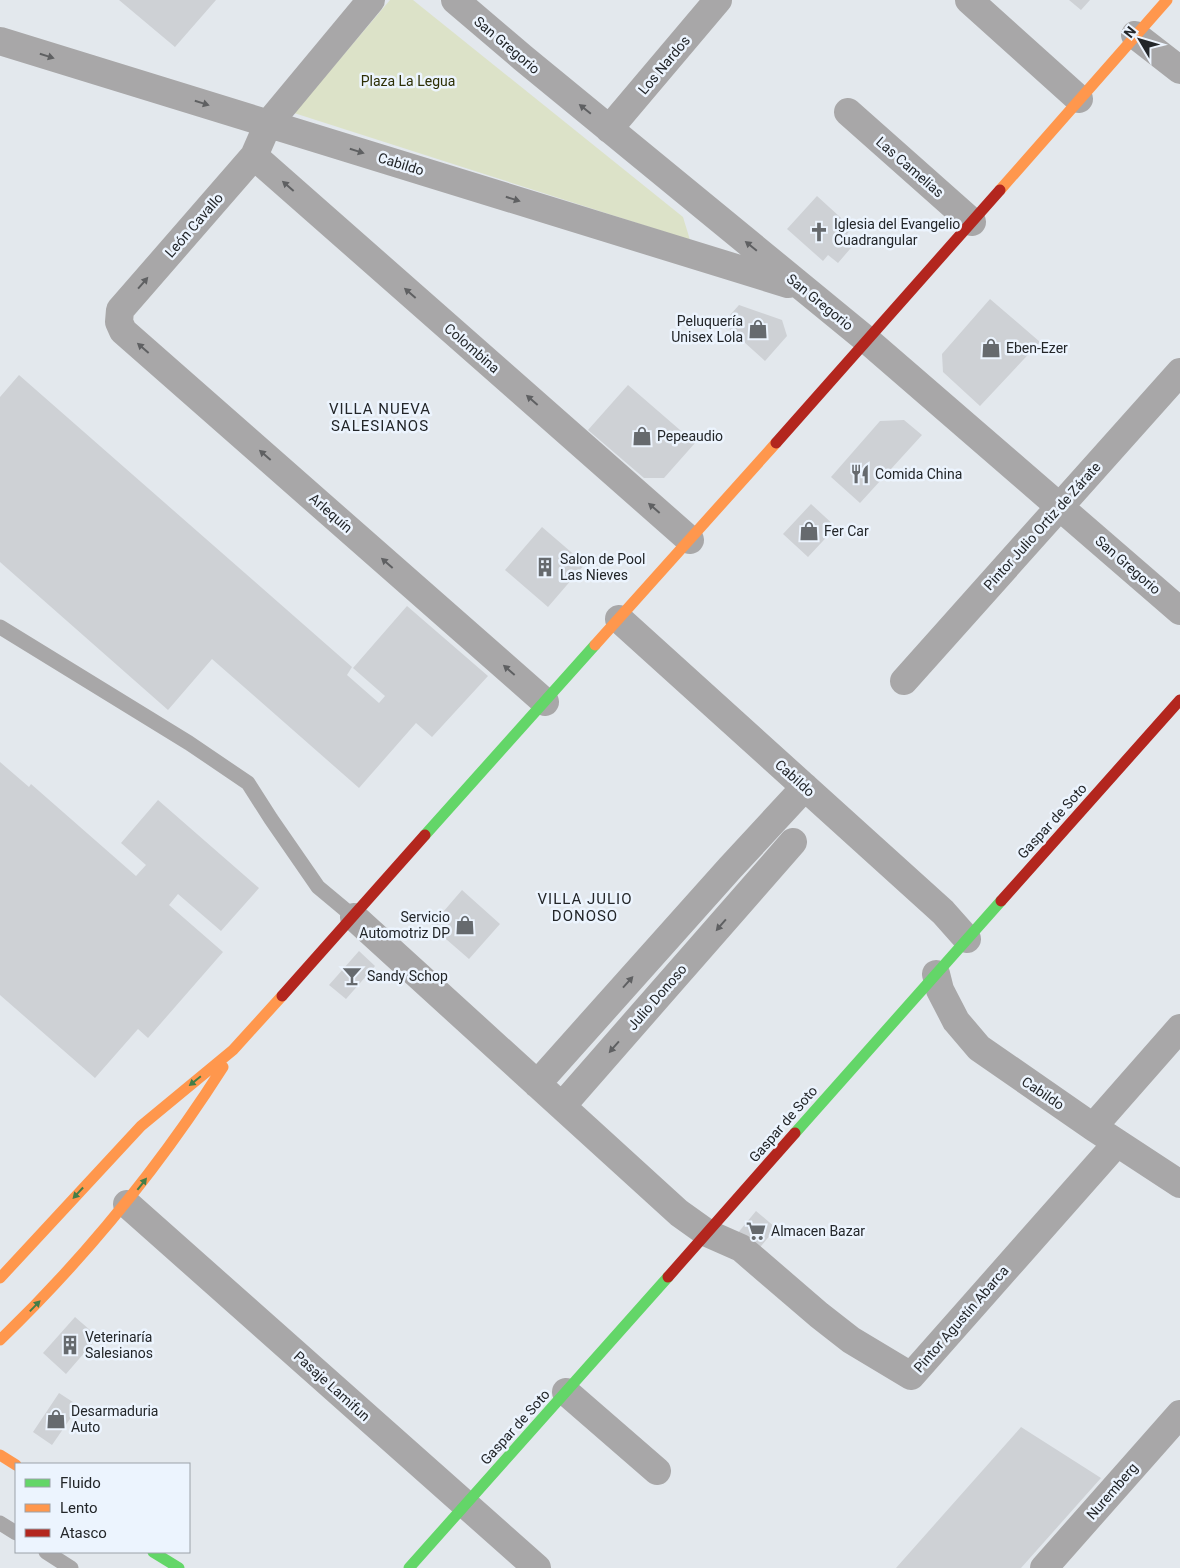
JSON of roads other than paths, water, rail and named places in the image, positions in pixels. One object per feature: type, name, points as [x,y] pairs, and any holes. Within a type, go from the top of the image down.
[{"type":"main road","points":[[0,1278],[141,1126],[233,1050],[868,341],[1167,0]]},
{"type":"main road","name":"Gaspar de Soto","points":[[410,1568],[1180,700]]},
{"type":"main road","points":[[0,1340],[59,1282],[127,1204],[193,1114],[233,1050]]},
{"type":"main road","points":[[0,1455],[15,1464]]},
{"type":"main road","points":[[155,1553],[179,1568]]},
{"type":"street","name":"León Cavallo","points":[[119,322],[120,310],[254,156],[268,124],[372,0]]},
{"type":"street","name":"Los Nardos","points":[[610,130],[718,0]]},
{"type":"street","points":[[969,0],[1080,99]]},
{"type":"street","name":"San Gregorio","points":[[466,4],[610,130],[868,341],[1180,611]]},
{"type":"street","points":[[1135,35],[1180,70]]},
{"type":"street","name":"Cabildo","points":[[0,41],[802,288]]},
{"type":"street","name":"Las Camelias","points":[[848,112],[972,222]]},
{"type":"street","name":"Colombina","points":[[254,156],[690,540]]},
{"type":"street","name":"Arlequín","points":[[119,322],[123,331],[545,702]]},
{"type":"street","name":"Pintor Julio Ortiz de Zárate","points":[[904,680],[1180,372]]},
{"type":"street","name":"Cabildo","points":[[620,619],[943,912],[967,939]]},
{"type":"street","points":[[537,1084],[805,787]]},
{"type":"street","name":"Julio Donoso","points":[[562,1106],[794,842]]},
{"type":"street","points":[[730,868],[753,888]]},
{"type":"street","points":[[354,917],[679,1213],[708,1233]]},
{"type":"street","name":"Cabildo","points":[[936,974],[940,990],[956,1021],[979,1048],[1092,1127],[1180,1184]]},
{"type":"street","points":[[1092,1127],[1180,1028]]},
{"type":"street","name":"Pintor Agustín Abarca","points":[[708,1233],[741,1248],[845,1335],[911,1376],[1117,1143]]},
{"type":"street","name":"Pasaje Lamifun","points":[[127,1204],[537,1568]]},
{"type":"street","points":[[566,1392],[656,1471]]},
{"type":"street","name":"Nuremberg","points":[[1044,1568],[1180,1414]]},
{"type":"lane","points":[[0,627],[189,743],[248,782],[318,887],[354,917]]},
{"type":"lane","points":[[0,1523],[15,1532]]},
{"type":"lane","points":[[48,1553],[71,1568]]},
{"type":"place","name":"Iglesia del Evangelio Cuadrangular","points":[[819,232]]},
{"type":"place","name":"Peluquería Unisex Lola","points":[[758,329]]},
{"type":"place","name":"Eben-Ezer","points":[[991,348]]},
{"type":"place","name":"Pepeaudio","points":[[642,436]]},
{"type":"place","name":"Comida China","points":[[860,474]]},
{"type":"place","name":"Fer Car","points":[[809,531]]},
{"type":"place","name":"Salon de Pool Las Nieves","points":[[545,567]]},
{"type":"place","name":"Servicio Automotriz DP","points":[[465,925]]},
{"type":"place","name":"Sandy Schop","points":[[352,976]]},
{"type":"place","name":"Almacen Bazar","points":[[756,1231]]},
{"type":"place","name":"Veterinaría Salesianos","points":[[70,1345]]},
{"type":"place","name":"Desarmaduria Auto","points":[[56,1419]]},
{"type":"district","name":"VILLA NUEVA SALESIANOS","points":[[380,418]]},
{"type":"district","name":"VILLA JULIO DONOSO","points":[[585,908]]},
{"type":"park label","name":"Plaza La Legua","points":[[408,81]]}]
